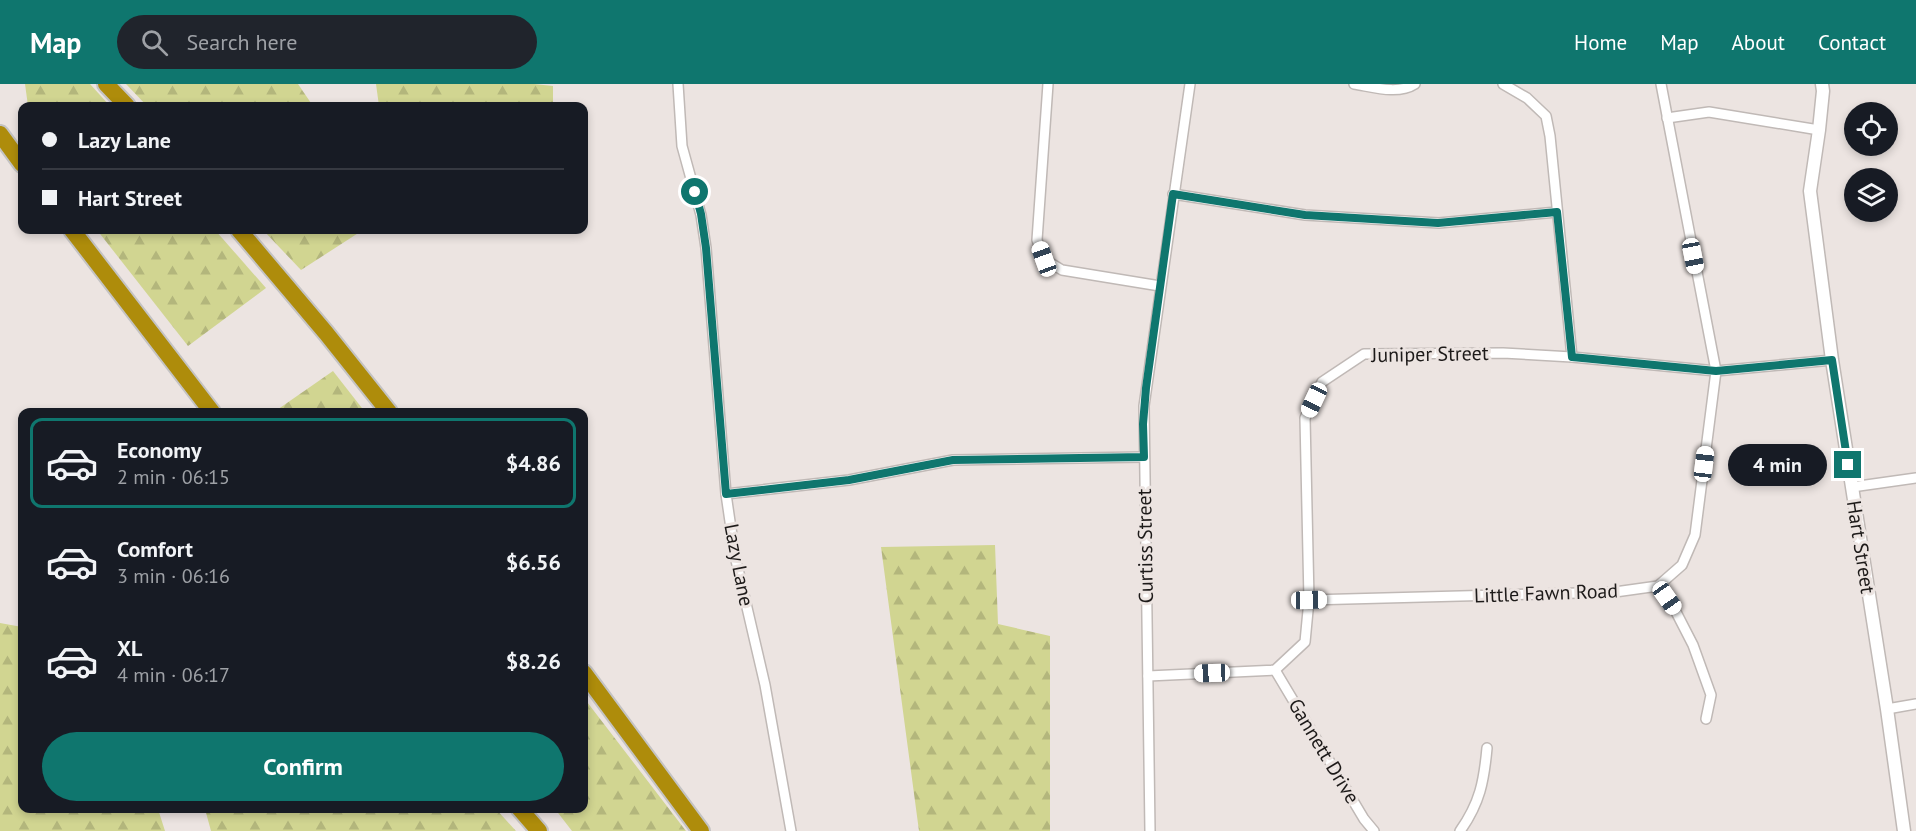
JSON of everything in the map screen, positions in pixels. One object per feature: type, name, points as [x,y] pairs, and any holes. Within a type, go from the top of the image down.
[{"type":"highway","points":[[106,84],[124,102]]},
{"type":"highway","points":[[0,134],[18,159]]},
{"type":"highway","points":[[75,234],[209,408]]},
{"type":"highway","points":[[242,234],[386,408]]},
{"type":"highway","points":[[588,678],[701,831]]},
{"type":"highway","points":[[523,813],[539,831]]},
{"type":"street","name":"Lazy Lane","points":[[678,84],[682,146],[701,214],[706,248],[726,494],[735,556],[765,685],[791,831]]},
{"type":"street","points":[[1048,84],[1037,240],[1044,259],[1062,270],[1160,286]]},
{"type":"street","name":"Curtiss Street","points":[[1150,831],[1144,406],[1190,84]]},
{"type":"street","points":[[1354,84],[1394,90],[1415,84]]},
{"type":"street","points":[[1503,84],[1527,98],[1546,116],[1550,136],[1572,357]]},
{"type":"street","points":[[1661,84],[1716,371],[1695,535],[1682,566],[1658,586],[1675,610],[1693,645],[1711,695],[1706,718]]},
{"type":"street","name":"Hart Street","points":[[1822,84],[1819,130],[1810,191],[1832,360],[1904,831]]},
{"type":"street","points":[[1667,118],[1709,112],[1819,130]]},
{"type":"street","points":[[1173,194],[1305,215],[1438,223],[1557,212]]},
{"type":"street","name":"Juniper Street","points":[[1275,670],[1305,642],[1309,600],[1305,418],[1322,382],[1365,354],[1503,353],[1572,357],[1716,371],[1832,360]]},
{"type":"street","points":[[726,494],[849,480],[953,460],[1144,457]]},
{"type":"street","points":[[1852,487],[1916,478]]},
{"type":"street","name":"Little Fawn Road","points":[[1309,600],[1615,592],[1658,586]]},
{"type":"street","points":[[1148,676],[1275,670]]},
{"type":"street","name":"Gannett Drive","points":[[1275,670],[1364,819],[1374,831]]},
{"type":"street","points":[[1887,709],[1916,704]]},
{"type":"street","points":[[1460,831],[1473,813],[1484,779],[1487,748]]},
{"type":"green space","points":[[25,84],[90,84],[106,102],[27,102]]},
{"type":"green space","points":[[126,84],[298,84],[310,102],[143,102]]},
{"type":"green space","points":[[376,84],[553,86],[553,102],[378,102]]},
{"type":"green space","points":[[100,234],[219,234],[266,288],[188,346]]},
{"type":"green space","points":[[267,234],[357,234],[301,270]]},
{"type":"green space","points":[[333,371],[362,408],[280,408]]},
{"type":"green space","points":[[995,545],[998,624],[1050,636],[1050,831],[919,831],[881,547]]},
{"type":"green space","points":[[0,623],[18,626],[18,813],[159,813],[165,831],[0,831]]},
{"type":"green space","points":[[588,703],[686,831],[572,831],[558,813],[588,813]]},
{"type":"green space","points":[[206,813],[500,813],[516,831],[211,831]]},
{"type":"route","points":[[695,192],[706,248],[726,494],[849,480],[953,460],[1144,457],[1144,406],[1173,194],[1305,215],[1438,223],[1557,212],[1572,357],[1716,371],[1832,360],[1848,465]]}]
